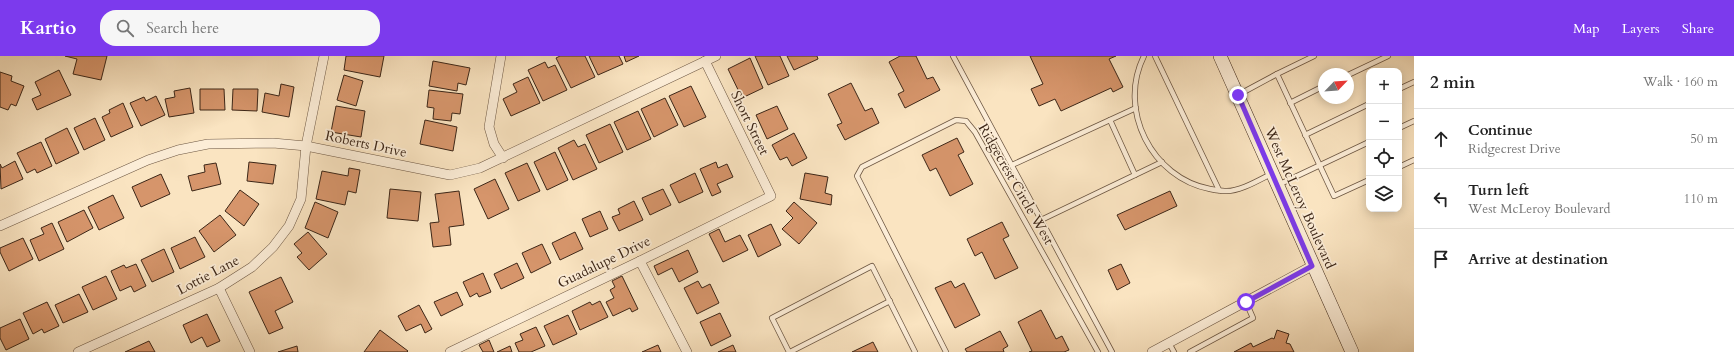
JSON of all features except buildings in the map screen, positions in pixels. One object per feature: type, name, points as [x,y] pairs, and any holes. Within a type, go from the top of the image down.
[{"type":"main road","name":"West McLeroy Boulevard","points":[[1220,56],[1312,266],[1352,352]]},
{"type":"street","name":"Lottie Lane","points":[[78,352],[219,288],[252,267],[273,247],[289,226],[301,199],[306,146],[324,56]]},
{"type":"street","points":[[501,56],[489,127],[494,144],[503,158]]},
{"type":"street","name":"Roberts Drive","points":[[0,226],[148,160],[178,150],[208,144],[273,143],[306,146],[450,175],[480,168],[716,56]]},
{"type":"street","name":"Short Street","points":[[705,61],[771,196]]},
{"type":"street","name":"Guadalupe Drive","points":[[450,352],[640,261],[771,196]]},
{"type":"street","points":[[640,261],[688,352]]},
{"type":"street","points":[[1152,352],[1312,266]]},
{"type":"street","points":[[219,288],[250,352]]},
{"type":"lane","points":[[953,56],[1112,352]]},
{"type":"lane","points":[[1144,56],[1139,66],[1134,95],[1138,124],[1151,151],[1172,172],[1197,186],[1226,192],[1250,184],[1275,179],[1319,166],[1366,143]]},
{"type":"lane","points":[[1155,56],[1219,190]]},
{"type":"lane","points":[[1238,95],[1314,56]]},
{"type":"lane","points":[[1354,72],[1388,56]]},
{"type":"lane","points":[[1277,74],[1334,196],[1366,181]]},
{"type":"lane","points":[[1402,88],[1414,82]]},
{"type":"lane","points":[[1290,103],[1318,89]]},
{"type":"lane","points":[[1305,135],[1366,105]]},
{"type":"lane","points":[[1012,165],[1136,108]]},
{"type":"lane","name":"Ridgecrest Circle West","points":[[946,352],[857,176],[862,167],[956,120],[966,121],[975,132],[1098,352]]},
{"type":"lane","points":[[1110,120],[1135,175]]},
{"type":"lane","points":[[1402,127],[1414,121]]},
{"type":"lane","points":[[1402,166],[1414,160]]},
{"type":"lane","points":[[1041,220],[1162,162]]},
{"type":"lane","points":[[890,301],[790,352],[772,318],[872,266],[890,301],[915,352]]},
{"type":"lane","points":[[1190,352],[1253,318],[1246,302]]},
{"type":"lane","points":[[1169,343],[1174,352]]},
{"type":"route","points":[[1238,95],[1312,266],[1246,302]]}]
